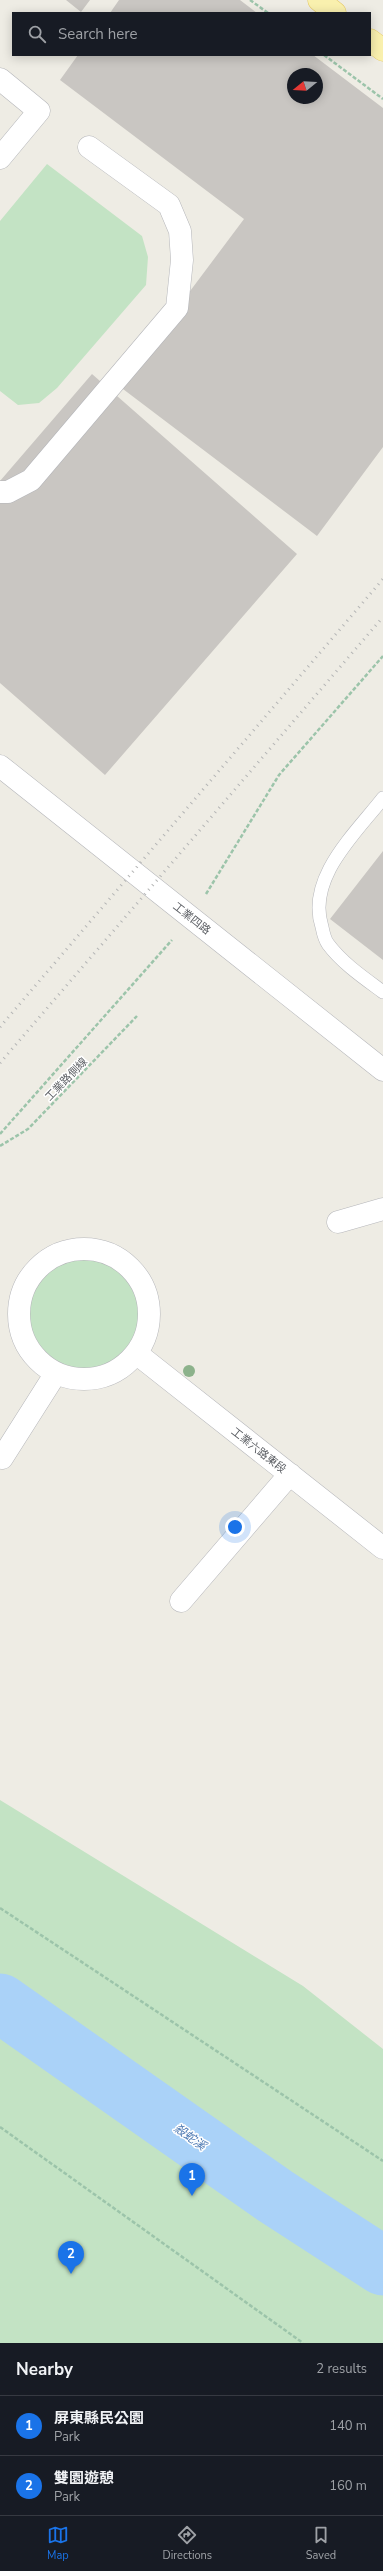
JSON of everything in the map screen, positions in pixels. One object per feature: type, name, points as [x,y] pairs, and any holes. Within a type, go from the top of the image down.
[{"type":"main road","points":[[319,0],[334,12]]},
{"type":"main road","points":[[371,41],[383,50]]},
{"type":"street","points":[[0,79],[39,111],[0,158]]},
{"type":"street","points":[[0,492],[8,492],[31,480],[177,308],[182,260],[180,231],[169,205],[89,147]]},
{"type":"street","name":"工業四路","points":[[0,766],[383,1070]]},
{"type":"street","points":[[338,1222],[383,1209]]},
{"type":"street","points":[[84,1249],[106,1253],[125,1264],[139,1281],[147,1300],[148,1321],[143,1341],[136,1353],[116,1372],[97,1378],[76,1379],[56,1373],[39,1362],[26,1344],[19,1322],[20,1300],[29,1280],[43,1263],[62,1253],[84,1249]]},
{"type":"street","name":"工業六路東段","points":[[136,1353],[383,1548]]},
{"type":"street","points":[[2,1458],[56,1373]]},
{"type":"street","points":[[181,1600],[290,1474]]},
{"type":"lane","points":[[383,798],[330,866],[319,895],[319,917],[327,943],[349,966],[383,992]]},
{"type":"path","points":[[250,0],[267,12]]},
{"type":"path","points":[[325,56],[383,99]]},
{"type":"path","name":"工業路側線","points":[[0,1146],[28,1130],[137,1016]]},
{"type":"path","points":[[0,1908],[383,2162]]},
{"type":"path","points":[[0,2127],[302,2343]]},
{"type":"green space","points":[[47,164],[142,236],[148,257],[146,285],[57,388],[39,403],[18,405],[0,391],[0,221]]},
{"type":"green space","points":[[84,1249],[109,1254],[130,1268],[144,1289],[149,1314],[144,1339],[130,1360],[109,1374],[84,1379],[59,1374],[38,1360],[24,1339],[19,1314],[24,1289],[38,1268],[59,1254]]},
{"type":"green space","points":[[0,1800],[303,1986],[383,2049],[383,2343],[0,2343]]},
{"type":"building","points":[[66,0],[90,0],[81,12]]},
{"type":"building","points":[[119,0],[240,0],[256,12],[111,12]]},
{"type":"building","points":[[77,56],[314,56],[383,108],[383,447],[317,536],[119,386],[244,219],[60,80]]},
{"type":"building","points":[[92,374],[297,554],[105,775],[0,683],[0,481]]},
{"type":"building","points":[[383,851],[383,960],[330,919]]},
{"type":"waterway","name":"殺蛇溪","points":[[0,2003],[275,2196],[383,2266]]},
{"type":"railway","points":[[0,1027],[383,579]]},
{"type":"railway","points":[[0,1063],[383,617]]},
{"type":"place","name":"屏東縣民公園","points":[[192,2196]]},
{"type":"place","name":"雙園遊憩","points":[[71,2274]]}]
